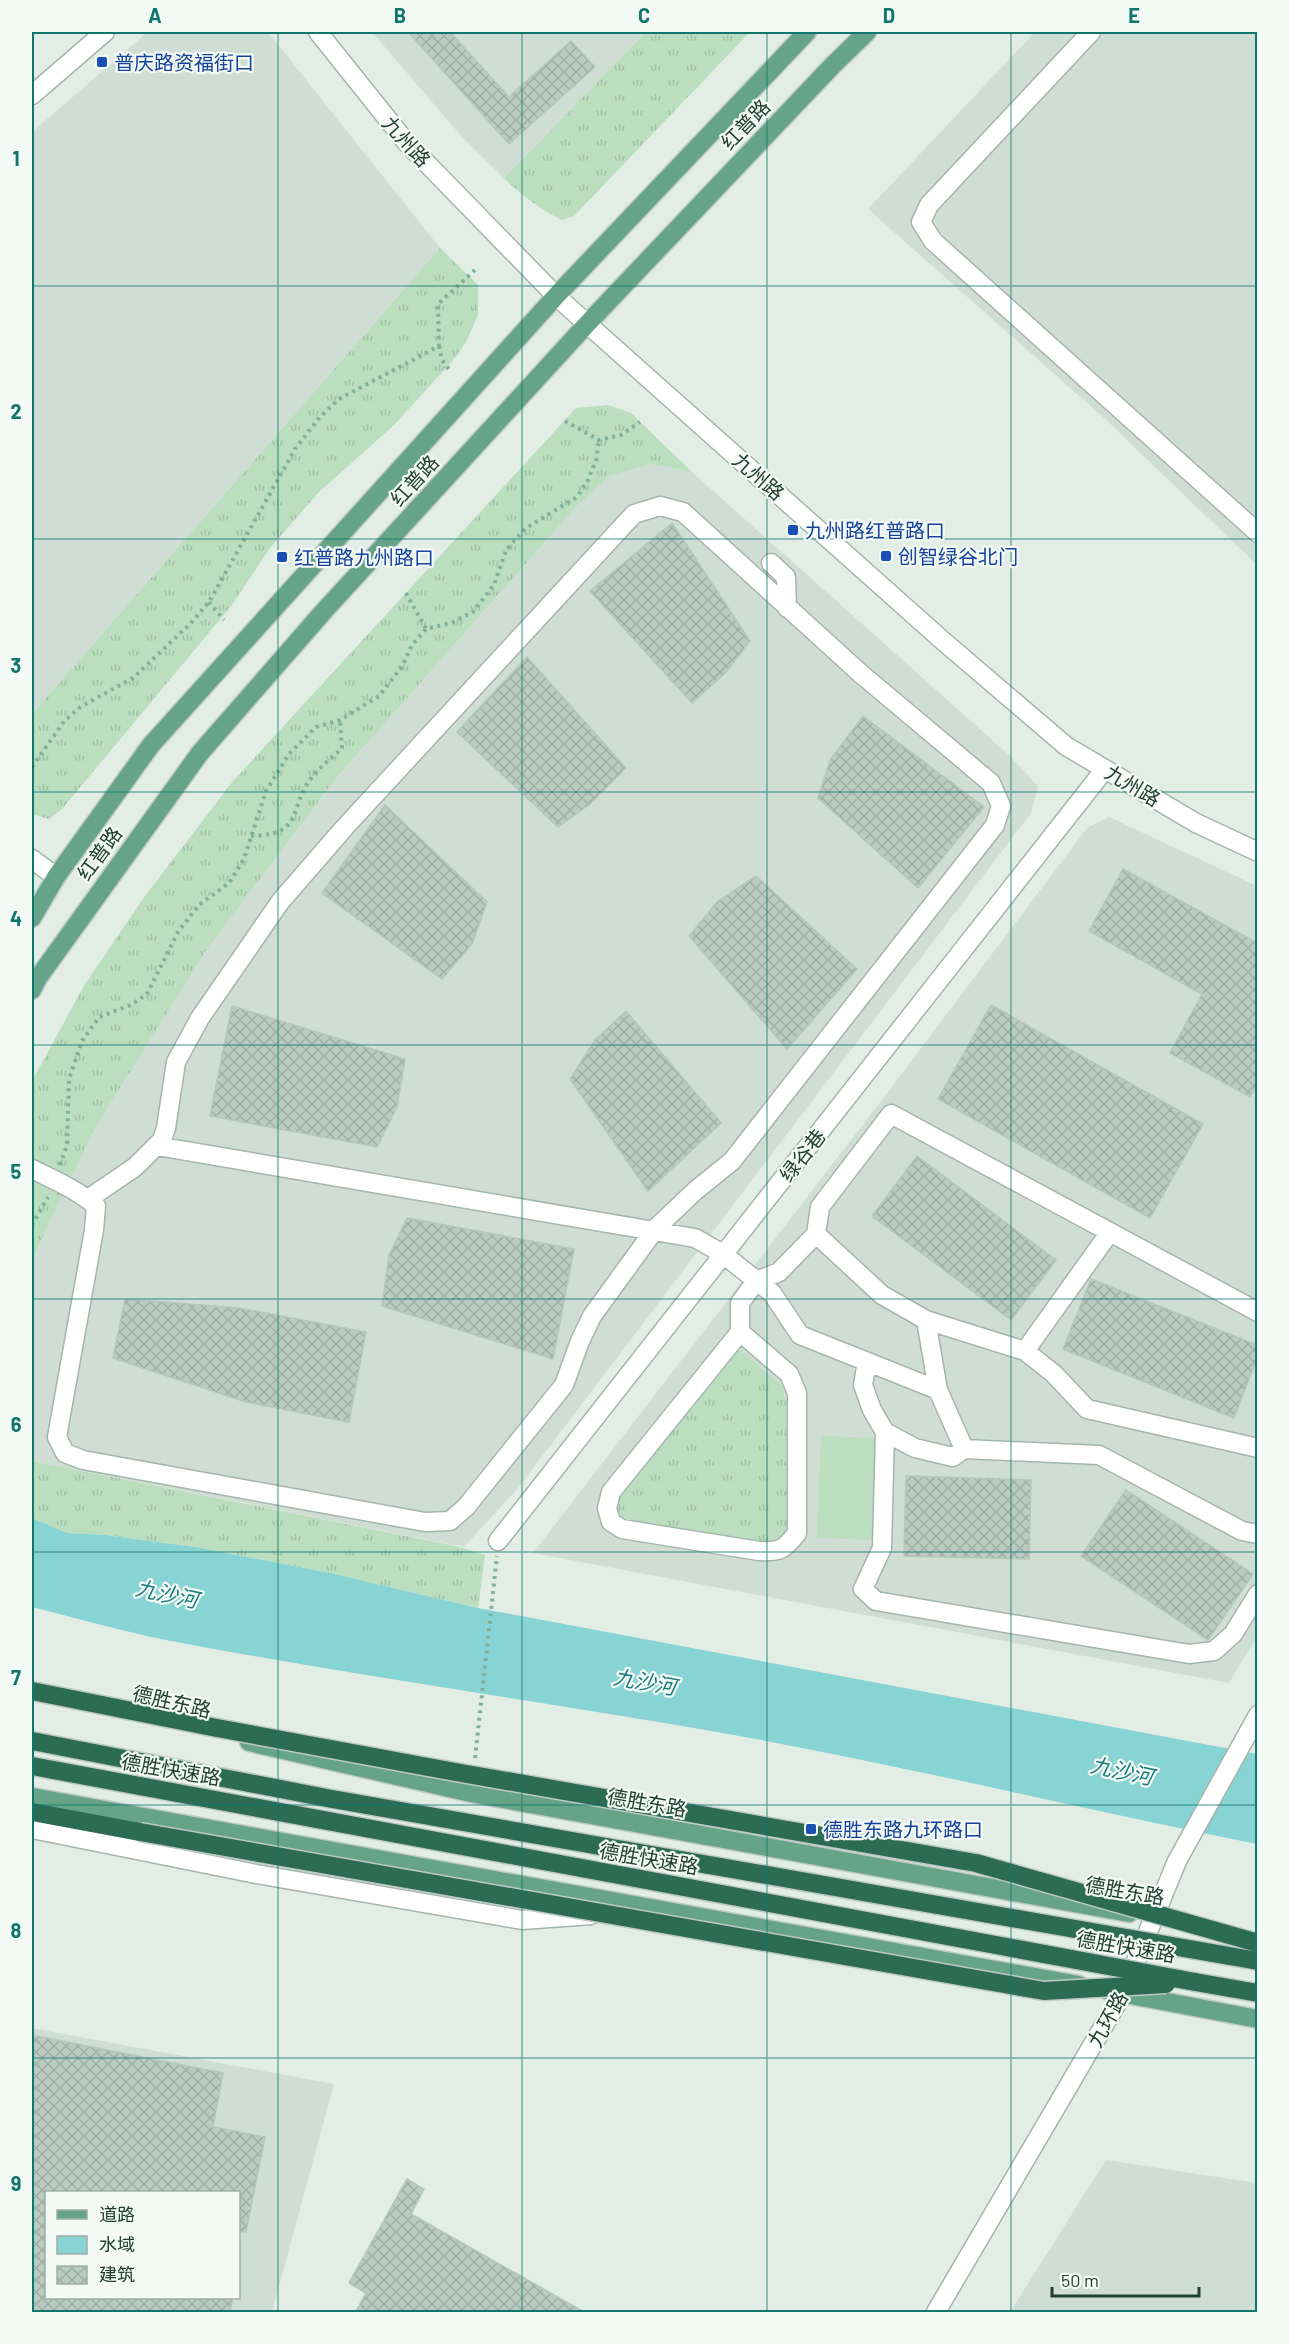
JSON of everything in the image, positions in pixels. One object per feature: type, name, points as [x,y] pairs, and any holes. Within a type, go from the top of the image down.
[{"type":"highway","points":[[32,1691],[461,1773],[976,1863],[1257,1940]]},
{"type":"highway","name":"德胜快速路","points":[[32,1741],[332,1799],[1257,1961]]},
{"type":"highway","name":"德胜快速路","points":[[32,1766],[1257,1993]]},
{"type":"highway","points":[[32,1812],[1044,1991],[1195,1982]]},
{"type":"main road","name":"红普路","points":[[32,918],[56,877],[151,745],[556,296],[807,32]]},
{"type":"main road","name":"红普路","points":[[32,990],[38,978],[200,753],[324,611],[587,324],[867,32]]},
{"type":"main road","name":"德胜东路","points":[[32,1691],[471,1793],[1152,1918],[1257,1940]]},
{"type":"main road","points":[[32,1797],[1257,2019]]},
{"type":"street","points":[[32,95],[105,32]]},
{"type":"street","name":"九州路","points":[[318,32],[406,142],[556,296],[942,640],[1066,746],[1196,823],[1257,852]]},
{"type":"street","points":[[1091,32],[929,205],[921,222],[933,241],[1257,533]]},
{"type":"street","points":[[32,1169],[80,1192],[88,1199],[96,1206],[94,1230],[57,1437],[65,1453],[83,1460],[425,1522],[450,1521],[466,1507],[564,1385],[592,1316],[654,1231],[695,1191],[732,1161],[766,1121],[995,825],[1001,806],[991,783],[860,673],[683,512],[660,506],[634,514],[345,826],[280,902],[200,1018],[176,1062],[166,1128],[162,1140],[135,1167],[88,1199]]},
{"type":"street","points":[[771,562],[786,577],[787,608]]},
{"type":"street","name":"绿谷巷","points":[[498,1541],[1105,769]]},
{"type":"street","points":[[32,858],[56,877]]},
{"type":"street","points":[[740,1332],[789,1374],[797,1393],[797,1533],[786,1548],[773,1552],[622,1529],[611,1522],[607,1508],[610,1492],[740,1332],[740,1303],[756,1281],[779,1272],[816,1234],[820,1207],[891,1114],[1257,1311]]},
{"type":"street","points":[[157,1146],[695,1238],[723,1254],[772,1293],[800,1335],[938,1390]]},
{"type":"street","points":[[1025,1351],[1110,1232]]},
{"type":"street","points":[[816,1234],[882,1295],[926,1320],[1025,1351],[1054,1374],[1087,1409],[1257,1448]]},
{"type":"street","points":[[926,1320],[938,1390],[964,1449]]},
{"type":"street","points":[[867,1362],[863,1385],[872,1410],[885,1432],[915,1448],[953,1457],[964,1449],[1099,1455],[1242,1531],[1257,1534]]},
{"type":"street","points":[[885,1432],[882,1548],[863,1589],[876,1601],[1189,1654],[1214,1651],[1233,1634],[1257,1594]]},
{"type":"street","name":"九环路","points":[[936,2313],[1123,1993],[1177,1861],[1257,1715]]},
{"type":"street","points":[[32,1829],[256,1874],[522,1920],[658,1910]]},
{"type":"path","points":[[451,372],[442,360],[439,346],[438,304],[475,270]]},
{"type":"path","points":[[32,767],[65,720],[82,706],[133,678],[190,624],[209,602],[295,449],[320,417],[339,399],[439,346]]},
{"type":"path","points":[[565,421],[599,440],[621,435],[640,422]]},
{"type":"path","points":[[32,1225],[45,1203],[67,1145],[69,1079],[82,1041],[99,1017],[131,1005],[147,994],[178,932],[199,905],[229,883],[244,859],[266,791],[289,754],[316,727],[340,720],[379,696],[401,668],[412,645],[426,629],[451,623],[473,612],[494,585],[506,550],[525,528],[576,497],[588,480],[596,460],[599,440]]},
{"type":"path","points":[[406,593],[426,629]]},
{"type":"path","points":[[209,602],[224,620]]},
{"type":"path","points":[[251,836],[269,835],[286,827],[296,814],[303,791],[312,777],[342,748],[340,720]]},
{"type":"path","points":[[474,1761],[498,1541]]},
{"type":"shaded area","points":[[148,32],[268,32],[440,248],[32,714],[32,132]]},
{"type":"shaded area","points":[[372,32],[646,32],[504,178],[462,137]]},
{"type":"shaded area","points":[[1035,32],[1257,32],[1257,565],[1104,418],[868,209]]},
{"type":"shaded area","points":[[652,464],[692,472],[1009,755],[1038,786],[1031,813],[518,1488],[464,1547],[32,1461],[32,1259],[95,1128],[207,949],[337,777],[576,507],[609,476]]},
{"type":"shaded area","points":[[1109,817],[1257,886],[1258,1635],[1229,1683],[533,1553],[888,1092],[1087,828]]},
{"type":"shaded area","points":[[32,2028],[334,2084],[272,2312],[32,2312]]},
{"type":"shaded area","points":[[1106,2160],[1257,2183],[1257,2312],[1010,2312]]},
{"type":"green space","points":[[646,32],[750,32],[574,216],[562,220],[531,201],[504,178]]},
{"type":"green space","points":[[440,248],[478,285],[478,315],[466,342],[455,358],[394,425],[319,492],[270,548],[232,605],[62,809],[49,819],[32,814],[32,714]]},
{"type":"green space","points":[[608,405],[631,413],[692,472],[652,464],[609,476],[576,507],[337,777],[207,949],[95,1128],[32,1259],[32,1081],[85,984],[145,896],[233,781],[576,408]]},
{"type":"green space","points":[[740,1350],[782,1386],[786,1402],[787,1528],[779,1537],[766,1543],[631,1521],[621,1515],[613,1507],[617,1497],[730,1355]]},
{"type":"green space","points":[[821,1436],[876,1438],[872,1540],[817,1538]]},
{"type":"green space","points":[[32,1461],[456,1546],[485,1555],[478,1608],[330,1573],[195,1547],[105,1535],[67,1533],[32,1518]]},
{"type":"water","name":"九沙河","points":[[32,1518],[67,1533],[105,1535],[195,1547],[330,1573],[478,1608],[1257,1754],[1257,1844],[785,1745],[648,1720],[235,1653],[115,1629],[32,1607]]},
{"type":"building","points":[[408,32],[450,32],[509,97],[571,41],[595,67],[509,144]]},
{"type":"building","points":[[672,523],[750,641],[726,672],[692,703],[590,591]]},
{"type":"building","points":[[527,657],[626,768],[590,804],[558,827],[457,732]]},
{"type":"building","points":[[863,716],[984,807],[918,888],[818,798],[830,760]]},
{"type":"building","points":[[385,805],[487,902],[472,944],[442,979],[322,893]]},
{"type":"building","points":[[1123,869],[1257,943],[1257,1084],[1250,1097],[1170,1053],[1202,994],[1089,931]]},
{"type":"building","points":[[756,876],[857,969],[787,1049],[689,936],[718,901]]},
{"type":"building","points":[[991,1005],[1203,1124],[1150,1218],[938,1099]]},
{"type":"building","points":[[232,1006],[405,1059],[397,1107],[377,1147],[210,1116]]},
{"type":"building","points":[[626,1011],[721,1123],[648,1191],[570,1079],[595,1040]]},
{"type":"building","points":[[917,1156],[1056,1260],[1011,1320],[872,1216]]},
{"type":"building","points":[[407,1218],[574,1249],[553,1359],[382,1306],[389,1255]]},
{"type":"building","points":[[1091,1279],[1257,1345],[1257,1358],[1234,1418],[1063,1349]]},
{"type":"building","points":[[125,1299],[239,1308],[366,1332],[349,1422],[246,1402],[113,1358]]},
{"type":"building","points":[[906,1476],[1031,1480],[1029,1559],[904,1556]]},
{"type":"building","points":[[1126,1490],[1253,1574],[1208,1640],[1081,1556]]},
{"type":"building","points":[[32,2035],[223,2073],[213,2127],[265,2137],[246,2232],[240,2231],[240,2191],[45,2191],[45,2299],[233,2299],[230,2313],[32,2313]]},
{"type":"building","points":[[407,2179],[424,2189],[411,2214],[586,2313],[355,2313],[366,2293],[349,2283]]},
{"type":"place","name":"普庆路资福街口","points":[[102,62]]},
{"type":"place","name":"九州路红普路口","points":[[793,530]]},
{"type":"place","name":"创智绿谷北门","points":[[886,556]]},
{"type":"place","name":"红普路九州路口","points":[[282,557]]},
{"type":"place","name":"德胜东路九环路口","points":[[811,1829]]}]
